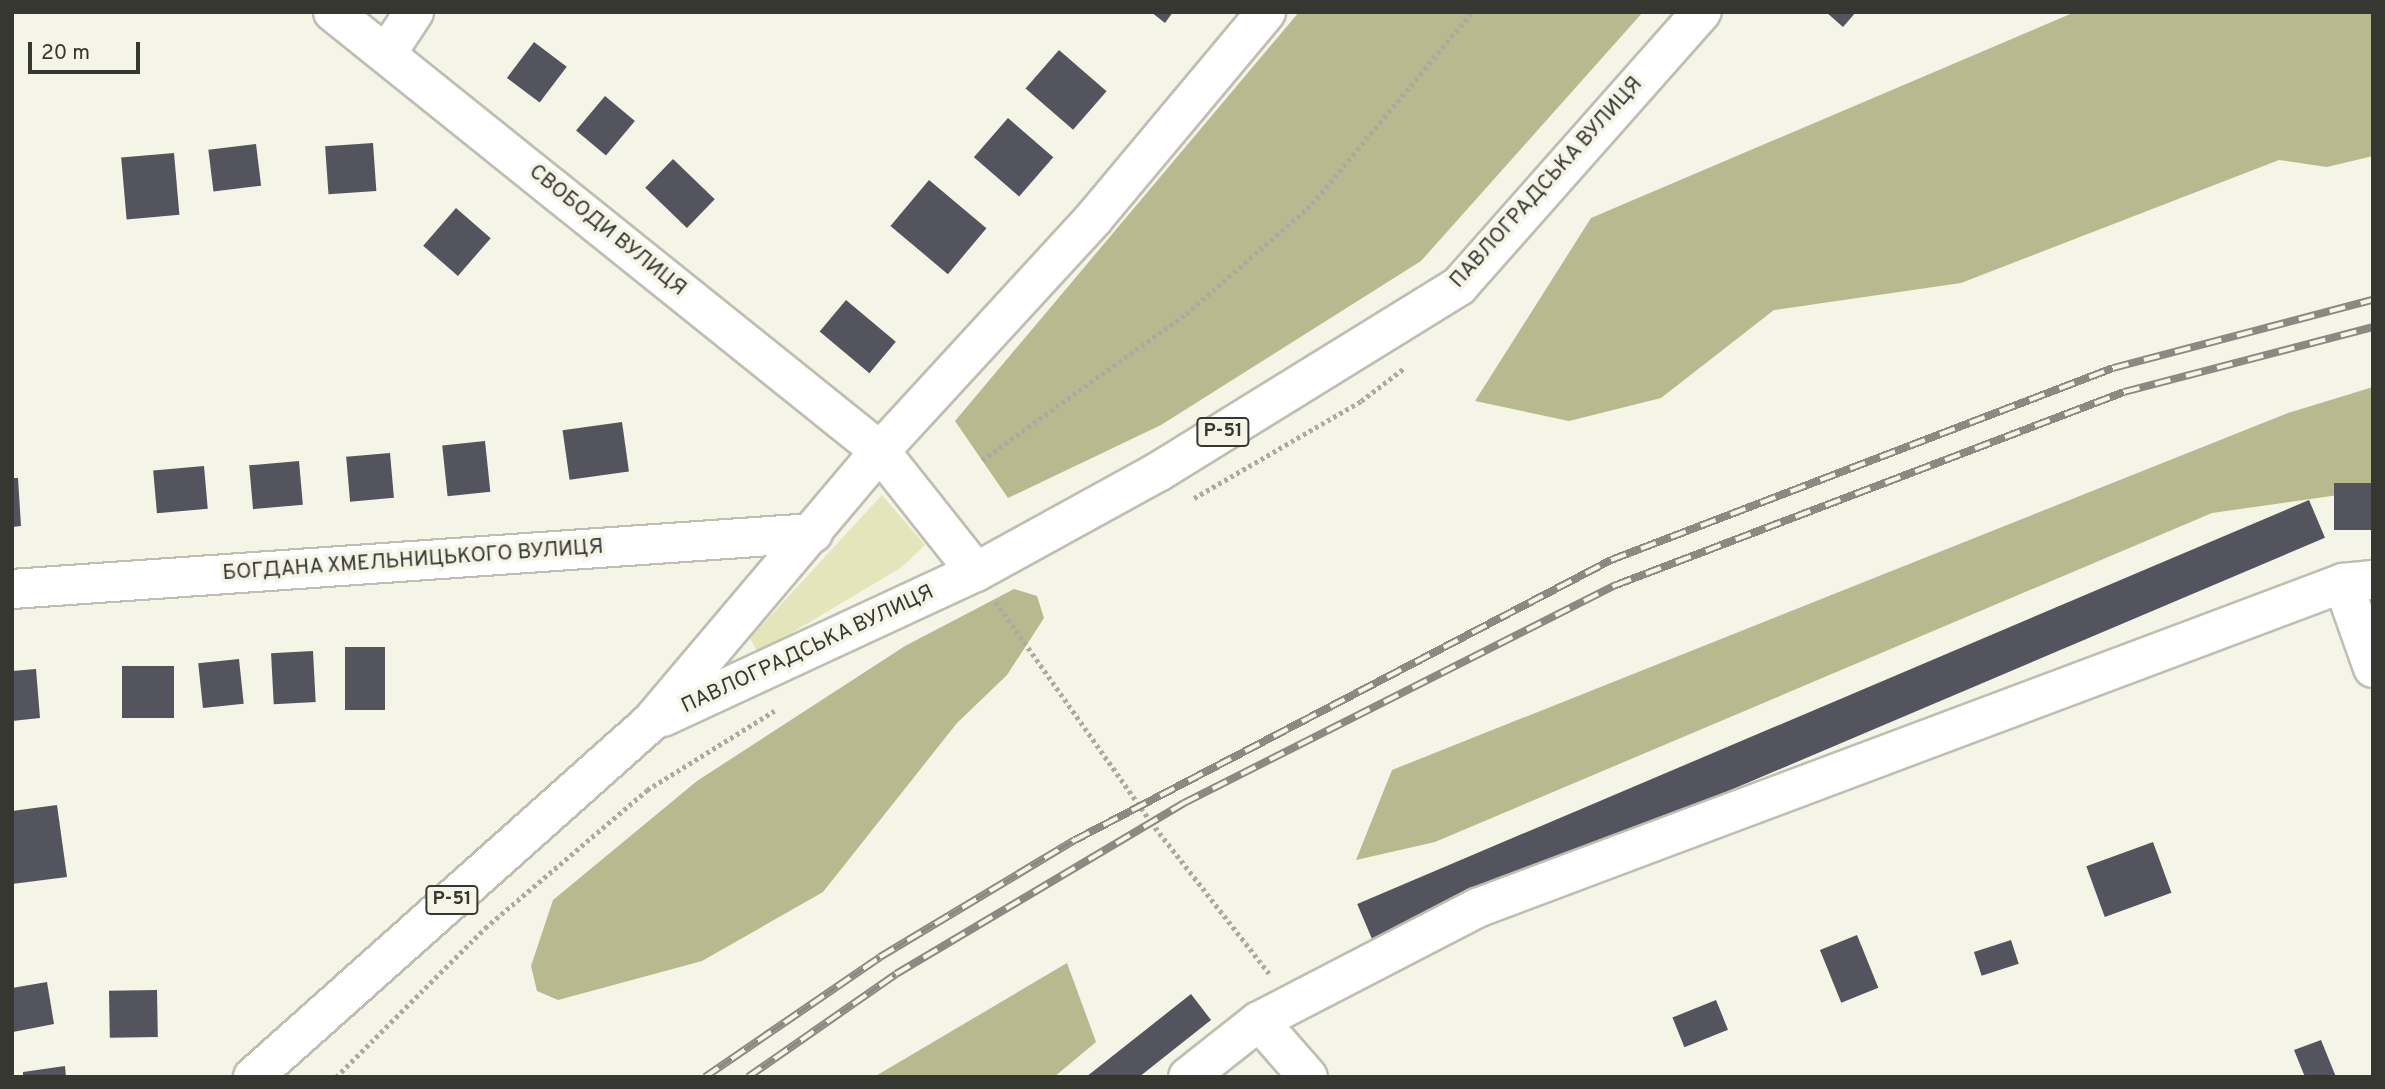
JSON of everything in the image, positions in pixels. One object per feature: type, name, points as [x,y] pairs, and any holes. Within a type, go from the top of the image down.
[{"type":"main road","name":"СВОБОДИ ВУЛИЦЯ","points":[[333,12],[880,451],[975,572]]},
{"type":"main road","points":[[387,53],[414,12]]},
{"type":"main road","name":"ПАВЛОГРАДСЬКА ВУЛИЦЯ","points":[[651,722],[880,451],[1094,218],[1266,12]]},
{"type":"main road","name":"ПАВЛОГРАДСЬКА ВУЛИЦЯ","points":[[651,722],[975,572],[1158,472],[1459,286],[1701,12]]},
{"type":"main road","name":"БОГДАНА ХМЕЛЬНИЦЬКОГО ВУЛИЦЯ","points":[[12,589],[813,533]]},
{"type":"main road","points":[[1188,1077],[1259,1021],[1477,908],[2358,581],[2373,668]]},
{"type":"main road","name":"Р-51","points":[[253,1077],[651,722]]},
{"type":"main road","points":[[1259,1021],[1308,1077]]},
{"type":"path","points":[[982,460],[1186,314],[1312,204],[1472,12]]},
{"type":"path","points":[[975,572],[1151,822],[1293,1003]]},
{"type":"green space","points":[[1299,12],[1643,12],[1421,261],[1161,425],[1008,498],[955,421]]},
{"type":"green space","points":[[2075,12],[2373,12],[2373,156],[2327,167],[2279,160],[1961,283],[1774,310],[1661,398],[1569,421],[1475,401],[1591,218]]},
{"type":"green space","points":[[2373,387],[2373,490],[2212,513],[1435,842],[1356,860],[1392,770],[2288,413]]},
{"type":"green space","points":[[882,495],[925,545],[902,567],[758,653],[750,638]]},
{"type":"green space","points":[[1014,589],[1037,596],[1044,618],[1007,675],[957,723],[823,892],[702,961],[558,1000],[537,991],[531,966],[553,900],[697,781],[905,646]]},
{"type":"green space","points":[[1067,963],[1096,1042],[1054,1077],[874,1077]]},
{"type":"building","points":[[1151,12],[1173,12],[1165,23]]},
{"type":"building","points":[[1826,12],[1856,12],[1843,27]]},
{"type":"building","points":[[534,42],[567,67],[540,103],[507,78]]},
{"type":"building","points":[[1059,50],[1107,91],[1073,130],[1026,88]]},
{"type":"building","points":[[605,96],[635,121],[606,156],[576,130]]},
{"type":"building","points":[[1008,118],[1053,157],[1019,197],[974,157]]},
{"type":"building","points":[[373,143],[376,191],[328,194],[325,146]]},
{"type":"building","points":[[256,144],[261,186],[213,192],[208,150]]},
{"type":"building","points":[[174,153],[179,215],[127,219],[121,158]]},
{"type":"building","points":[[673,159],[715,199],[687,228],[645,188]]},
{"type":"building","points":[[929,180],[986,228],[948,274],[890,226]]},
{"type":"building","points":[[456,208],[491,238],[458,276],[423,246]]},
{"type":"building","points":[[846,300],[896,342],[869,373],[820,331]]},
{"type":"building","points":[[622,422],[629,472],[570,480],[563,430]]},
{"type":"building","points":[[485,441],[490,492],[448,496],[442,445]]},
{"type":"building","points":[[390,453],[394,498],[350,502],[346,457]]},
{"type":"building","points":[[299,461],[303,505],[253,509],[249,465]]},
{"type":"building","points":[[204,466],[208,509],[157,513],[153,470]]},
{"type":"building","points":[[12,478],[18,478],[21,526],[12,527]]},
{"type":"building","points":[[2334,483],[2373,483],[2373,530],[2334,530]]},
{"type":"building","points":[[2309,500],[2325,538],[1373,942],[1357,904]]},
{"type":"building","points":[[345,647],[385,647],[385,710],[345,710]]},
{"type":"building","points":[[313,651],[316,702],[274,704],[271,653]]},
{"type":"building","points":[[239,659],[244,704],[203,708],[198,663]]},
{"type":"building","points":[[122,666],[174,666],[174,718],[122,718]]},
{"type":"building","points":[[36,669],[40,718],[12,721],[12,671]]},
{"type":"building","points":[[57,805],[67,877],[12,884],[12,811]]},
{"type":"building","points":[[2153,842],[2171,893],[2105,917],[2086,866]]},
{"type":"building","points":[[1857,935],[1878,988],[1841,1003],[1820,950]]},
{"type":"building","points":[[2011,940],[2019,964],[1982,976],[1974,952]]},
{"type":"building","points":[[47,982],[54,1024],[13,1032],[12,988]]},
{"type":"building","points":[[157,990],[158,1037],[110,1038],[109,991]]},
{"type":"building","points":[[1191,994],[1211,1020],[1139,1077],[1086,1077]]},
{"type":"building","points":[[1716,1000],[1728,1030],[1684,1047],[1672,1018]]},
{"type":"building","points":[[2321,1040],[2336,1077],[2305,1077],[2294,1050]]},
{"type":"building","points":[[65,1066],[66,1077],[23,1077],[23,1072]]},
{"type":"railway","points":[[705,1077],[880,957],[1075,840],[1611,560],[2113,368],[2373,300]]},
{"type":"railway","points":[[748,1077],[896,974],[1184,803],[1616,585],[2124,392],[2373,327]]}]
